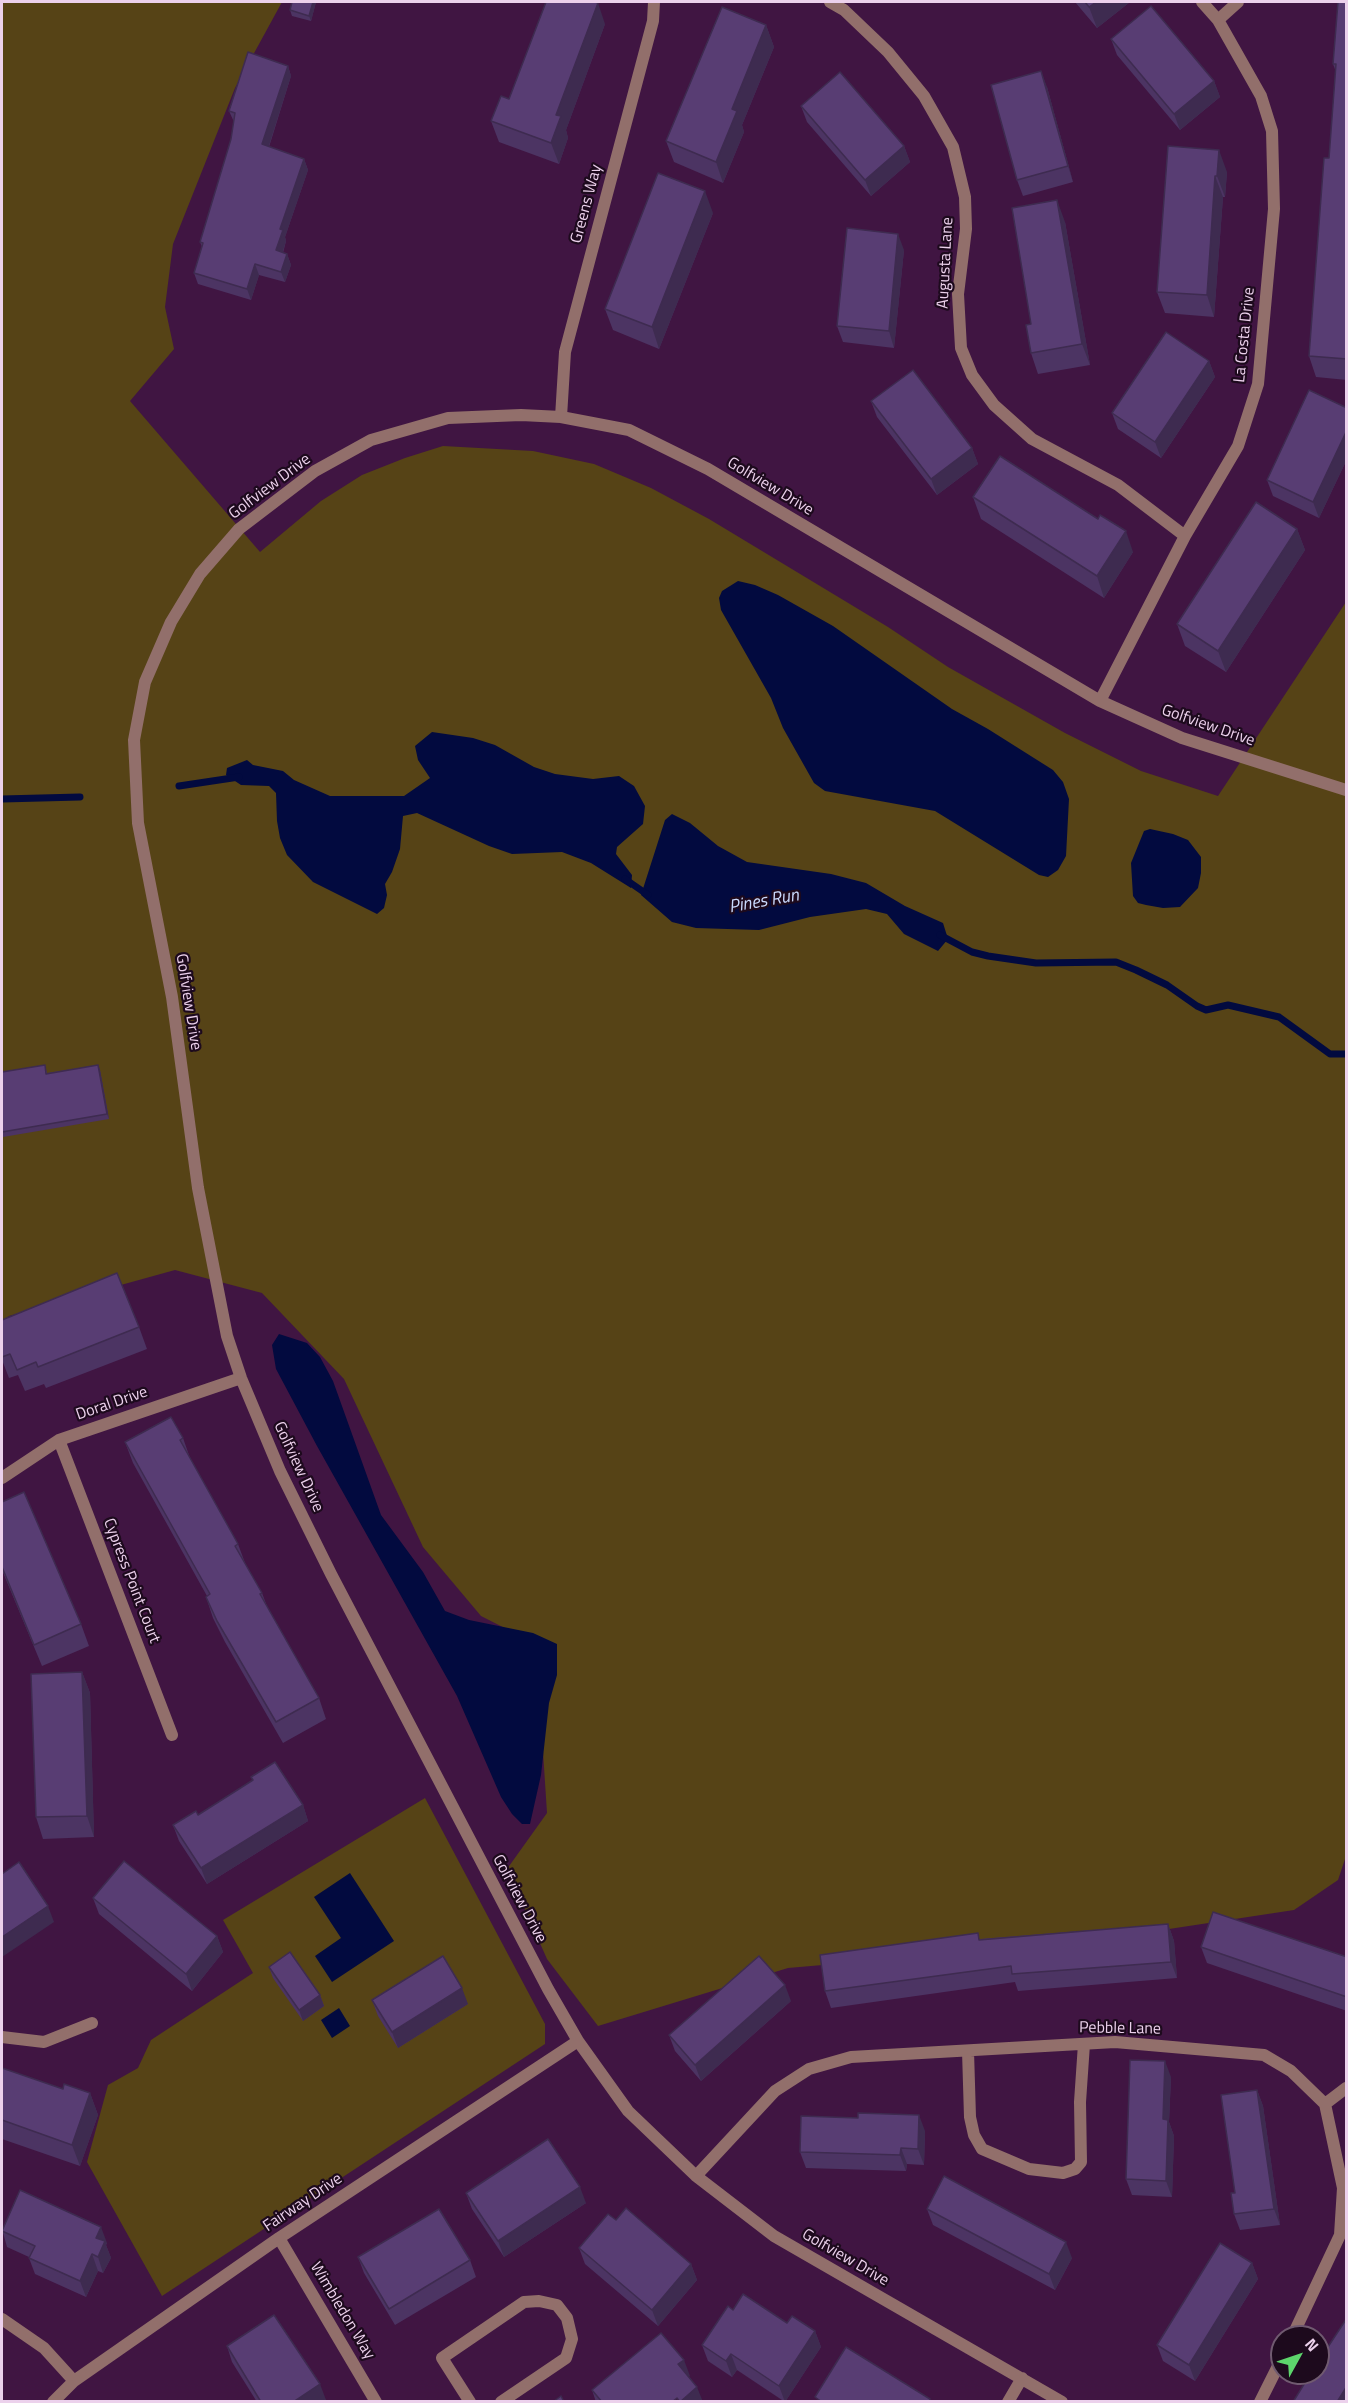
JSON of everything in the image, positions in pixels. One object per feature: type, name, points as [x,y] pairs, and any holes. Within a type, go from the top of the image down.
[{"type":"street","name":"Greens Way","points":[[561,417],[565,352],[653,21],[654,2]]},
{"type":"street","name":"Augusta Lane","points":[[830,2],[844,10],[888,52],[924,96],[952,147],[965,197],[966,229],[957,294],[961,348],[972,375],[994,405],[1032,439],[1118,485],[1185,536]]},
{"type":"street","name":"La Costa Drive","points":[[1100,701],[1185,536],[1238,446],[1258,384],[1274,209],[1272,131],[1261,96],[1218,20],[1202,2]]},
{"type":"street","points":[[1218,20],[1238,2]]},
{"type":"street","name":"Golfview Drive","points":[[1062,2402],[774,2236],[696,2176],[628,2111],[578,2042],[331,1574],[280,1471],[241,1378],[227,1336],[198,1188],[172,997],[138,823],[134,740],[145,682],[171,622],[200,574],[240,529],[315,471],[371,440],[448,418],[521,415],[561,417],[629,430],[708,469],[1100,701],[1182,738],[1347,790]]},
{"type":"street","name":"Doral Drive","points":[[2,1478],[59,1440],[241,1378]]},
{"type":"street","name":"Cypress Point Court","points":[[59,1440],[172,1735]]},
{"type":"street","points":[[2,2037],[44,2042],[92,2023]]},
{"type":"street","name":"Fairway Drive","points":[[52,2402],[74,2381],[279,2238],[578,2042]]},
{"type":"street","name":"Pebble Lane","points":[[696,2176],[775,2091],[809,2069],[851,2057],[1114,2042],[1264,2055],[1292,2071],[1325,2104]]},
{"type":"street","points":[[968,2050],[970,2117],[974,2134],[982,2149],[1029,2169],[1063,2173],[1075,2169],[1081,2162],[1080,2102],[1084,2044]]},
{"type":"street","points":[[1298,2325],[1341,2235],[1343,2188],[1325,2104],[1347,2088]]},
{"type":"street","name":"Wimbledon Way","points":[[279,2238],[376,2402]]},
{"type":"street","points":[[470,2402],[442,2358],[524,2302],[539,2301],[557,2305],[567,2318],[572,2339],[566,2358],[501,2402]]},
{"type":"street","points":[[2,2319],[44,2348],[74,2381]]},
{"type":"street","points":[[1008,2402],[1022,2378]]},
{"type":"street","points":[[1260,2402],[1270,2382]]},
{"type":"shaded area","points":[[2,2],[282,2],[235,88],[173,244],[165,307],[174,349],[130,401],[260,552],[321,501],[362,475],[443,446],[533,451],[594,464],[651,488],[709,519],[888,627],[948,667],[1065,733],[1141,771],[1218,796],[1346,602],[1346,1856],[1338,1880],[1294,1910],[1077,1943],[788,1968],[598,2026],[547,1959],[507,1869],[547,1813],[541,1721],[550,1651],[481,1616],[423,1547],[344,1379],[262,1293],[175,1270],[9,1316],[2,1321]]},
{"type":"shaded area","points":[[425,1798],[545,2024],[545,2044],[162,2296],[87,2162],[108,2085],[138,2068],[151,2040],[253,1973],[223,1920]]},
{"type":"water","points":[[738,581],[755,585],[778,595],[833,626],[952,709],[1053,770],[1063,782],[1069,799],[1066,856],[1058,870],[1048,877],[1039,875],[935,811],[825,791],[814,783],[783,728],[771,698],[721,610],[719,598],[722,591]]},
{"type":"water","points":[[432,732],[473,738],[495,745],[534,767],[555,774],[593,779],[619,776],[634,786],[645,806],[643,824],[617,847],[616,854],[632,875],[631,888],[591,863],[562,852],[512,854],[417,813],[403,816],[400,849],[385,884],[387,895],[384,908],[377,914],[313,882],[287,855],[280,838],[276,793],[269,786],[241,785],[226,775],[227,768],[247,760],[253,765],[283,771],[294,780],[330,796],[404,796],[430,778],[418,760],[415,746]]},
{"type":"water","points":[[672,814],[690,823],[718,846],[747,862],[831,874],[866,883],[905,906],[943,923],[948,939],[938,951],[904,934],[887,914],[866,909],[810,917],[759,930],[696,928],[672,922],[641,895],[665,820]]},
{"type":"water","points":[[1150,829],[1188,840],[1201,857],[1198,888],[1180,907],[1163,908],[1146,905],[1138,903],[1133,896],[1131,863],[1144,831]]},
{"type":"water","points":[[279,1334],[307,1343],[320,1357],[333,1381],[381,1515],[423,1572],[445,1611],[469,1620],[533,1633],[557,1644],[557,1675],[549,1703],[541,1775],[530,1824],[522,1824],[501,1797],[457,1696],[276,1369],[272,1345]]},
{"type":"water","points":[[350,1873],[394,1941],[332,1982],[315,1956],[341,1938],[314,1897]]},
{"type":"water","points":[[339,2008],[350,2026],[332,2038],[321,2020]]},
{"type":"building","points":[[292,2],[313,2],[309,16],[290,10]]},
{"type":"building","points":[[546,2],[598,3],[556,115],[561,116],[551,143],[491,121],[501,96],[509,99]]},
{"type":"building","points":[[1085,2],[1096,2],[1089,7]]},
{"type":"building","points":[[1338,2],[1347,2],[1347,359],[1309,356],[1324,158],[1329,158]]},
{"type":"building","points":[[1151,6],[1214,81],[1174,114],[1111,39]]},
{"type":"building","points":[[722,7],[766,25],[732,109],[737,111],[716,162],[666,141]]},
{"type":"building","points":[[248,52],[288,66],[262,144],[304,159],[280,229],[283,230],[276,250],[287,254],[281,272],[255,264],[247,289],[194,273],[203,243],[200,242],[231,139],[235,113],[229,111]]},
{"type":"building","points":[[1041,71],[1068,166],[1017,180],[991,85]]},
{"type":"building","points":[[840,72],[904,146],[865,180],[801,106]]},
{"type":"building","points":[[1168,146],[1219,150],[1217,176],[1215,176],[1207,295],[1157,292]]},
{"type":"building","points":[[658,173],[705,191],[652,327],[605,309]]},
{"type":"building","points":[[1057,200],[1082,344],[1031,353],[1026,325],[1031,324],[1012,208]]},
{"type":"building","points":[[847,228],[898,234],[889,331],[837,326]]},
{"type":"building","points":[[1166,332],[1209,361],[1155,442],[1112,413]]},
{"type":"building","points":[[913,370],[972,448],[931,479],[871,401]]},
{"type":"building","points":[[1309,390],[1347,408],[1347,430],[1313,502],[1267,480]]},
{"type":"building","points":[[1000,456],[1098,519],[1100,515],[1126,531],[1097,576],[973,497]]},
{"type":"building","points":[[1256,502],[1297,529],[1218,651],[1177,624]]},
{"type":"building","points":[[45,1065],[46,1074],[98,1065],[107,1114],[2,1132],[2,1072]]},
{"type":"building","points":[[117,1273],[139,1327],[38,1367],[36,1362],[17,1370],[10,1354],[2,1357],[2,1320]]},
{"type":"building","points":[[171,1417],[183,1438],[180,1440],[238,1544],[235,1546],[262,1593],[260,1594],[319,1698],[276,1722],[217,1621],[206,1597],[210,1594],[125,1442]]},
{"type":"building","points":[[24,1492],[81,1624],[34,1645],[2,1567],[2,1502]]},
{"type":"building","points":[[82,1672],[87,1816],[36,1817],[31,1674]]},
{"type":"building","points":[[275,1762],[303,1805],[201,1868],[173,1825],[196,1811],[198,1815],[253,1780],[251,1777]]},
{"type":"building","points":[[124,1861],[217,1936],[186,1974],[93,1898]]},
{"type":"building","points":[[19,1862],[48,1906],[2,1937],[2,1874]]},
{"type":"building","points":[[1213,1912],[1347,1957],[1347,1997],[1201,1947]]},
{"type":"building","points":[[1168,1924],[1171,1962],[1012,1974],[1011,1966],[825,1991],[820,1955],[978,1933],[979,1940]]},
{"type":"building","points":[[290,1952],[320,1995],[299,2010],[269,1967]]},
{"type":"building","points":[[443,1956],[462,1988],[392,2032],[372,2000]]},
{"type":"building","points":[[759,1956],[785,1985],[695,2065],[669,2035]]},
{"type":"building","points":[[1130,2060],[1165,2061],[1163,2119],[1168,2120],[1166,2181],[1126,2179]]},
{"type":"building","points":[[2,2068],[63,2089],[64,2084],[90,2093],[72,2145],[2,2120]]},
{"type":"building","points":[[1257,2090],[1274,2209],[1234,2214],[1231,2193],[1235,2193],[1221,2095]]},
{"type":"building","points":[[858,2113],[919,2115],[918,2149],[901,2148],[900,2155],[800,2152],[801,2116],[858,2118]]},
{"type":"building","points":[[548,2139],[580,2187],[498,2241],[466,2193]]},
{"type":"building","points":[[944,2176],[1066,2242],[1049,2274],[927,2209]]},
{"type":"building","points":[[20,2190],[101,2227],[96,2238],[105,2241],[98,2257],[92,2254],[80,2281],[29,2258],[35,2246],[2,2231]]},
{"type":"building","points":[[626,2208],[691,2264],[652,2310],[579,2248],[608,2214],[616,2220]]},
{"type":"building","points":[[439,2209],[470,2260],[389,2309],[358,2257]]},
{"type":"building","points":[[1220,2243],[1252,2263],[1189,2365],[1157,2345]]},
{"type":"building","points":[[743,2294],[787,2323],[792,2316],[815,2331],[779,2386],[731,2354],[726,2361],[702,2345],[728,2306],[733,2310]]},
{"type":"building","points":[[274,2315],[320,2384],[293,2402],[261,2402],[227,2346]]},
{"type":"building","points":[[1347,2318],[1347,2386],[1337,2402],[1293,2402],[1304,2385],[1330,2385],[1330,2344]]},
{"type":"building","points":[[661,2333],[684,2360],[678,2364],[697,2387],[680,2402],[677,2398],[672,2402],[602,2402],[592,2390]]},
{"type":"building","points":[[846,2347],[930,2399],[929,2402],[822,2402],[815,2397]]},
{"type":"building","points":[[561,2396],[564,2402],[553,2402]]},
{"type":"waterway","name":"Pines Run","points":[[179,786],[239,777]]},
{"type":"waterway","name":"Pines Run","points":[[2,799],[80,797]]},
{"type":"waterway","name":"Pines Run","points":[[625,879],[648,895]]},
{"type":"waterway","name":"Pines Run","points":[[940,935],[972,952],[988,956],[1036,963],[1116,962],[1167,985],[1206,1010],[1228,1005],[1279,1017],[1330,1054],[1346,1054]]}]
